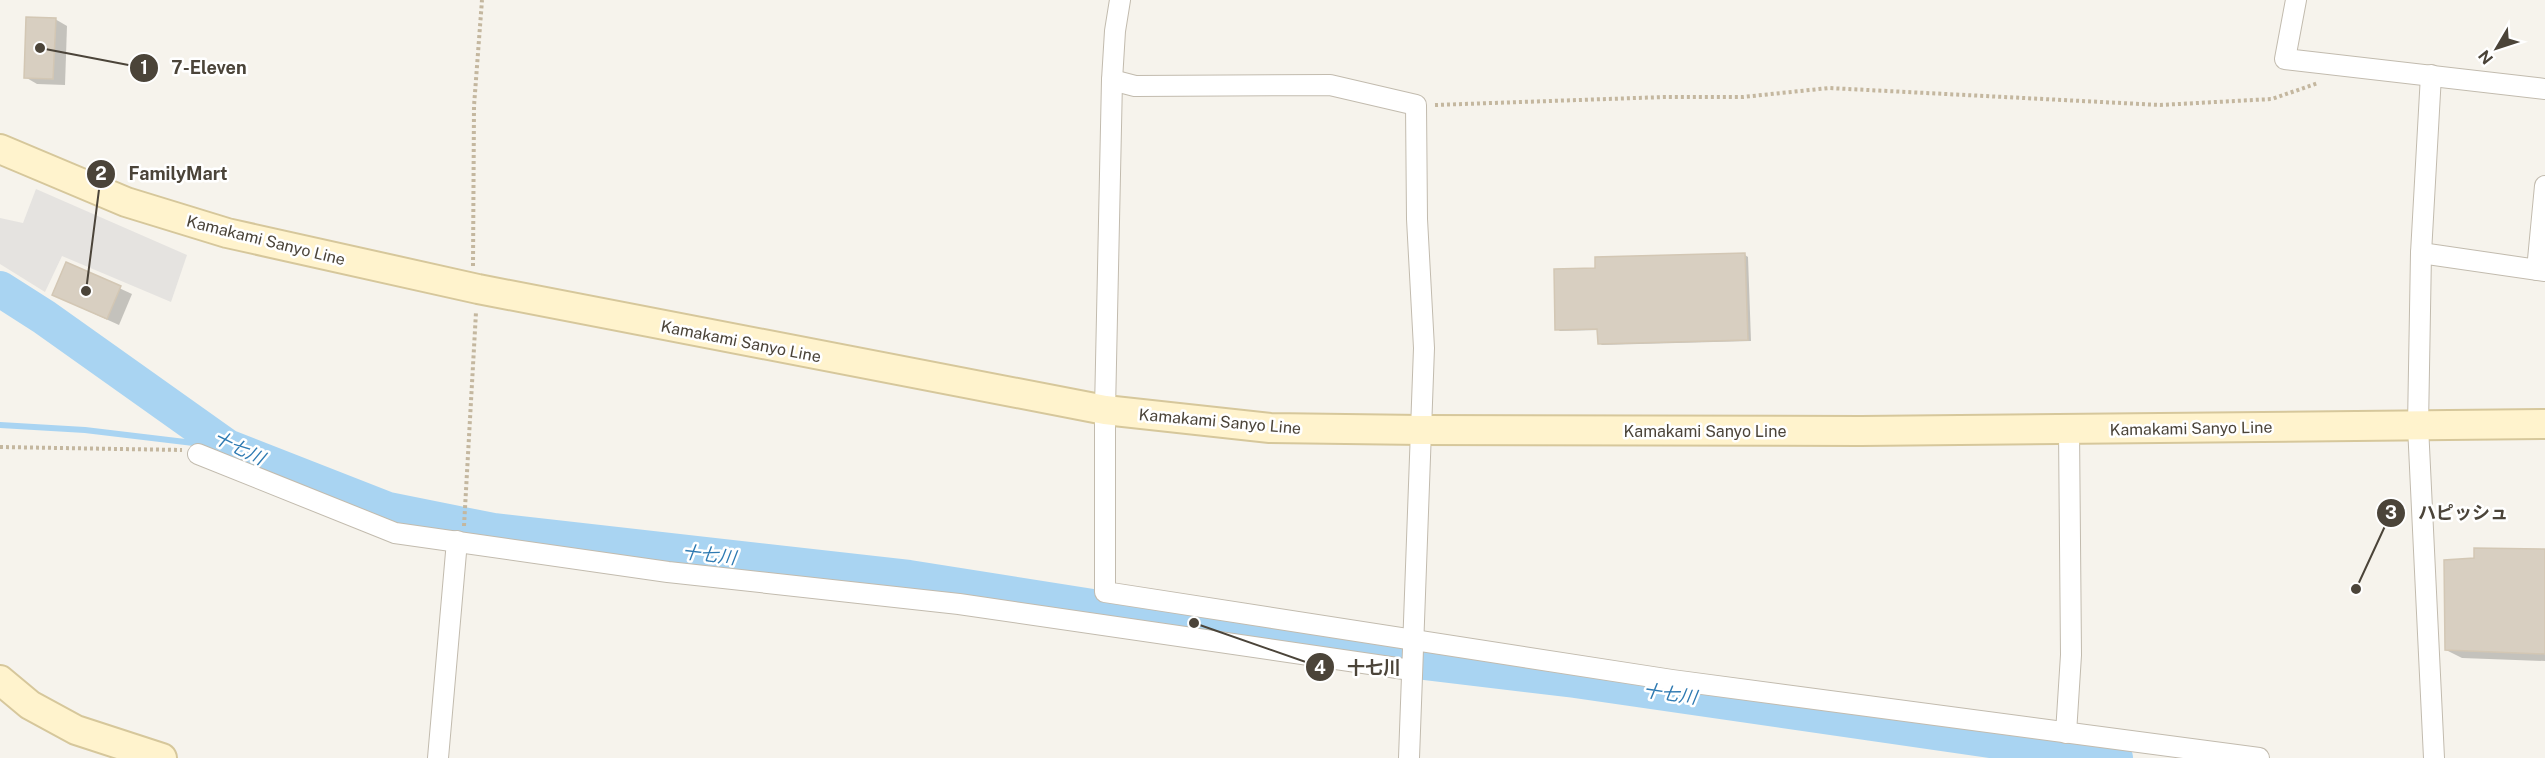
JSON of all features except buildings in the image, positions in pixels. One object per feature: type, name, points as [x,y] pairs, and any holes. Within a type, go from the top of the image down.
[{"type":"main road","name":"Kamakami Sanyo Line","points":[[0,149],[126,202],[227,233],[478,289],[1106,410],[1270,428],[1872,431],[2545,424]]},
{"type":"main road","points":[[0,680],[30,705],[76,730],[162,758]]},
{"type":"street","points":[[1120,0],[1114,31],[1112,80],[1105,592],[1672,680],[2259,758]]},
{"type":"street","points":[[2296,0],[2285,59],[2545,89]]},
{"type":"street","points":[[2431,75],[2421,253],[2418,426],[2434,758]]},
{"type":"street","points":[[1112,80],[1135,86],[1330,85],[1416,105],[1416,219],[1424,348],[1409,758]]},
{"type":"street","points":[[2421,253],[2541,270],[2545,186]]},
{"type":"street","points":[[2066,733],[2071,655],[2069,429]]},
{"type":"street","points":[[198,454],[395,533],[668,572],[959,604],[1411,670]]},
{"type":"street","points":[[438,758],[458,541]]},
{"type":"path","points":[[464,520],[478,289],[472,258],[472,170],[482,0]]},
{"type":"path","points":[[1416,105],[1665,97],[1743,97],[1828,88],[2160,105],[2272,99],[2322,82],[2336,65]]},
{"type":"path","points":[[0,447],[176,449],[198,454]]},
{"type":"shaded area","points":[[36,189],[187,255],[171,302],[62,256],[45,292],[0,264],[0,218],[23,223]]},
{"type":"waterway","name":"十七川","points":[[0,289],[44,317],[227,447],[388,510],[493,531],[909,578],[1194,623],[1382,657],[1575,680],[2115,758]]},
{"type":"waterway","points":[[0,425],[85,430],[227,447]]},
{"type":"place","name":"7-Eleven","points":[[40,48]]},
{"type":"place","name":"FamilyMart","points":[[86,291]]},
{"type":"place","name":"ハピッシュ","points":[[2356,589]]},
{"type":"place","name":"十七川","points":[[1194,623]]}]
